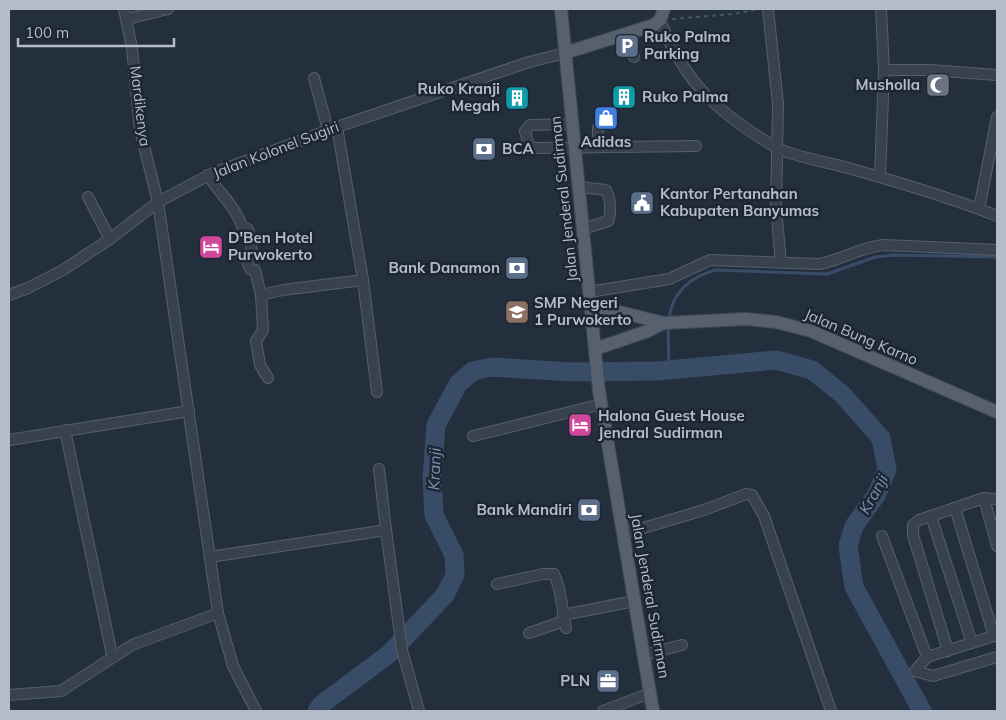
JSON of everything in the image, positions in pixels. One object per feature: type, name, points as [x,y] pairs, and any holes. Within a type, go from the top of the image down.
[{"type":"main road","name":"Jalan Jenderal Sudirman","points":[[561,9],[599,391],[653,711]]},
{"type":"main road","points":[[565,53],[654,24],[662,14]]},
{"type":"main road","points":[[591,305],[670,323]]},
{"type":"main road","name":"Jalan Bung Karno","points":[[670,323],[746,319],[794,326],[811,331],[997,412]]},
{"type":"main road","points":[[596,352],[670,323]]},
{"type":"street","points":[[126,14],[168,9]]},
{"type":"street","points":[[768,9],[778,104],[776,208],[781,263]]},
{"type":"street","points":[[880,177],[884,70],[881,9]]},
{"type":"street","name":"Mardikenya","points":[[126,14],[136,78],[140,130],[158,202]]},
{"type":"street","points":[[662,14],[672,50],[704,94],[733,119],[776,148],[880,177],[997,216]]},
{"type":"street","points":[[626,33],[634,56]]},
{"type":"street","name":"Jalan Kolonel Sugiri","points":[[9,294],[28,288],[63,270],[110,239],[158,202],[208,175],[332,129],[529,62],[565,53]]},
{"type":"street","points":[[884,70],[930,70],[997,75]]},
{"type":"street","points":[[314,78],[332,129],[363,280],[377,392]]},
{"type":"street","points":[[979,209],[997,118]]},
{"type":"street","points":[[573,124],[530,125],[525,131],[529,146],[536,148],[696,146]]},
{"type":"street","points":[[598,128],[598,147]]},
{"type":"street","points":[[208,175],[222,196],[233,205],[242,226],[248,229],[252,251],[246,258],[250,270],[255,270],[261,295],[263,330],[256,341],[260,365],[268,378]]},
{"type":"street","points":[[579,187],[606,190],[609,194],[610,217],[608,221],[583,229]]},
{"type":"street","points":[[88,197],[110,239]]},
{"type":"street","points":[[158,202],[218,613],[234,666],[256,711]]},
{"type":"street","points":[[589,292],[669,278],[710,260],[819,264],[831,262],[873,246],[884,245],[997,250]]},
{"type":"street","points":[[261,295],[283,290],[363,280]]},
{"type":"street","points":[[473,436],[602,404]]},
{"type":"street","points":[[9,440],[189,409]]},
{"type":"street","points":[[65,430],[112,655]]},
{"type":"street","points":[[379,469],[398,627],[402,650],[419,711]]},
{"type":"street","points":[[623,534],[704,510],[746,494],[752,495],[764,516],[831,711]]},
{"type":"street","points":[[984,498],[997,546]]},
{"type":"street","points":[[948,650],[913,535],[913,525],[919,520],[984,498],[997,499]]},
{"type":"street","points":[[955,508],[996,636],[927,657],[915,672],[927,676],[997,657]]},
{"type":"street","points":[[932,516],[972,643]]},
{"type":"street","points":[[210,557],[386,530]]},
{"type":"street","points":[[882,536],[927,657]]},
{"type":"street","points":[[497,584],[543,574],[554,574],[559,588],[564,621]]},
{"type":"street","points":[[529,633],[634,600]]},
{"type":"street","points":[[9,695],[62,691],[112,655],[132,644],[218,613]]},
{"type":"street","points":[[643,655],[682,645]]},
{"type":"street","points":[[603,711],[650,693]]},
{"type":"path","points":[[662,14],[733,14],[759,9]]},
{"type":"waterway","name":"Kranji","points":[[669,320],[674,302],[684,287],[698,277],[716,270],[827,274],[875,257],[894,255],[997,257]]},
{"type":"waterway","name":"Kranji","points":[[668,326],[669,370]]},
{"type":"waterway","name":"Kranji","points":[[317,711],[322,704],[389,654],[445,595],[455,575],[454,555],[434,515],[432,478],[436,425],[458,384],[473,371],[492,367],[572,372],[657,371],[776,360],[812,370],[842,394],[881,438],[887,469],[877,494],[854,526],[848,546],[854,587],[922,711]]},
{"type":"place","name":"Ruko Palma Parking","points":[[627,46]]},
{"type":"place","name":"Musholla","points":[[938,85]]},
{"type":"place","name":"Ruko Palma","points":[[624,97]]},
{"type":"place","name":"Ruko Kranji Megah","points":[[517,98]]},
{"type":"place","name":"Adidas","points":[[606,118]]},
{"type":"place","name":"BCA","points":[[484,149]]},
{"type":"place","name":"Kantor Pertanahan Kabupaten Banyumas","points":[[642,203]]},
{"type":"place","name":"D'Ben Hotel Purwokerto","points":[[211,247]]},
{"type":"place","name":"Bank Danamon","points":[[517,268]]},
{"type":"place","name":"SMP Negeri 1 Purwokerto","points":[[517,312]]},
{"type":"place","name":"Halona Guest House Jendral Sudirman","points":[[580,425]]},
{"type":"place","name":"Bank Mandiri","points":[[589,510]]},
{"type":"place","name":"PLN","points":[[608,681]]}]
